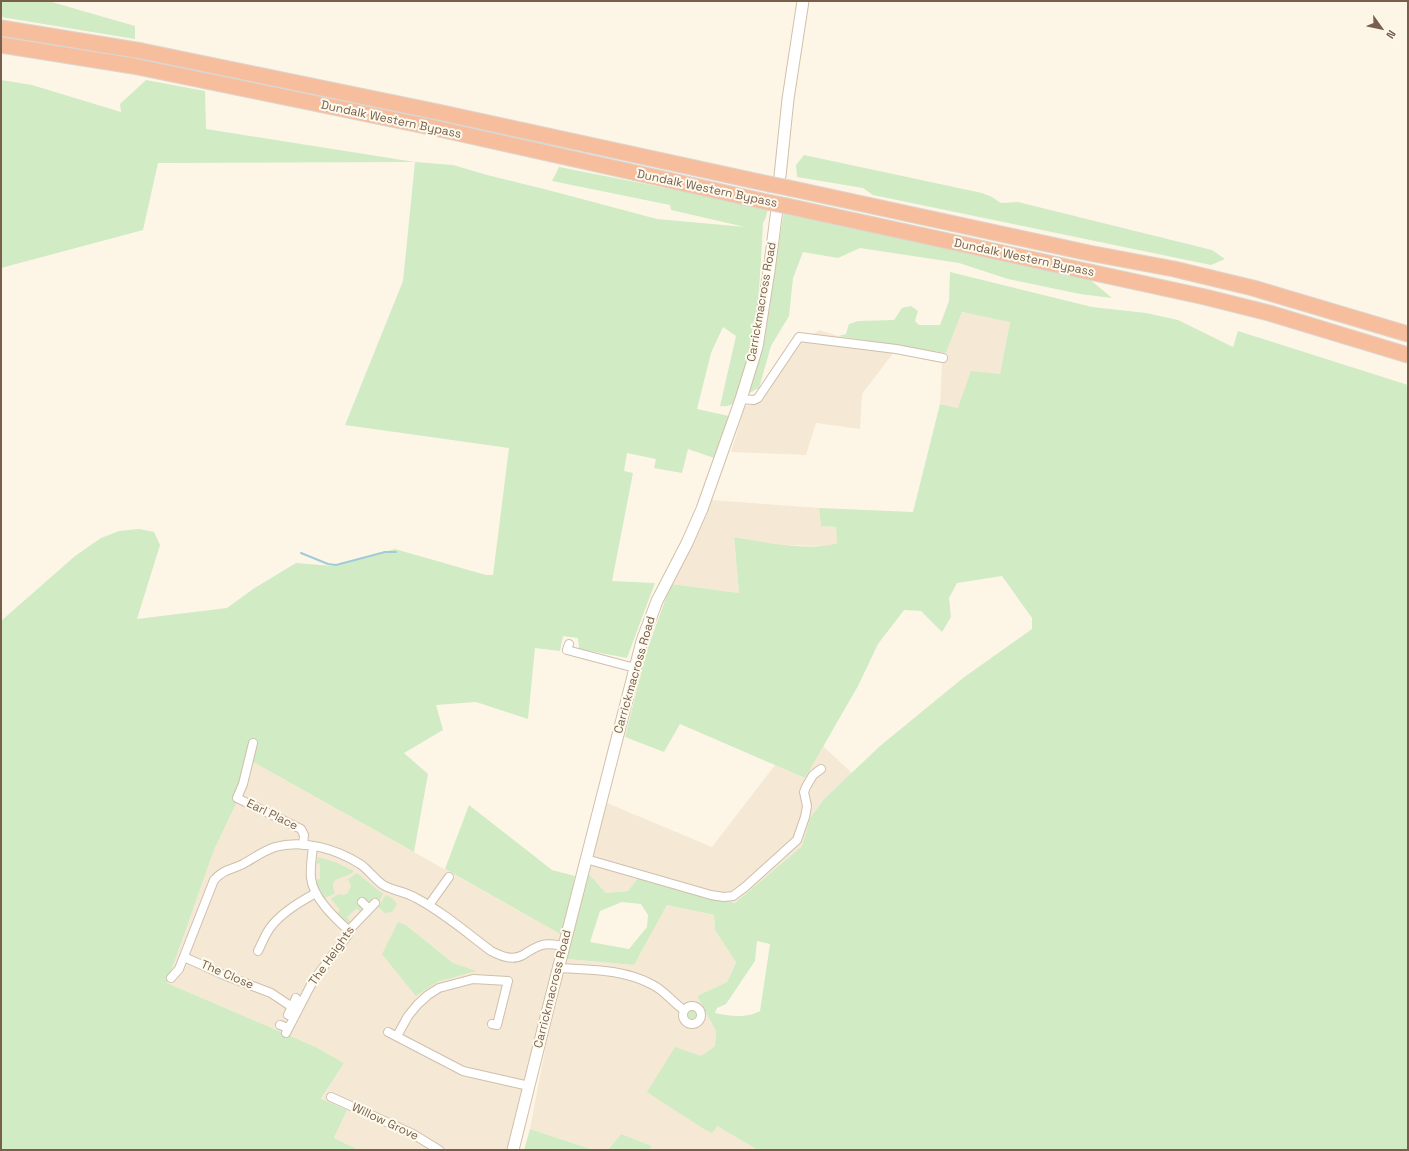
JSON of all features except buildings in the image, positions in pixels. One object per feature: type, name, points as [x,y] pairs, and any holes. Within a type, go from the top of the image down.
[{"type":"highway","name":"Dundalk Western Bypass","points":[[1,28],[142,51],[775,180],[789,188],[1089,253],[1174,269],[1253,288],[1408,334]]},
{"type":"highway","name":"Dundalk Western Bypass","points":[[1,45],[133,66],[430,128],[777,206],[1205,297],[1269,313],[1408,355]]},
{"type":"main road","points":[[775,180],[803,1]]},
{"type":"main road","name":"Carrickmacross Road","points":[[513,1150],[642,641],[657,601],[687,543],[702,509],[741,400],[757,347],[769,271],[777,206]]},
{"type":"street","points":[[741,400],[754,400],[758,398],[798,337],[896,349],[943,358]]},
{"type":"street","points":[[569,644],[567,650],[635,668]]},
{"type":"street","name":"Earl Place","points":[[253,743],[243,784],[236,798],[301,829],[304,834],[303,844]]},
{"type":"street","points":[[586,859],[711,895],[724,897],[733,896],[797,840],[807,806],[804,792],[806,786],[813,775],[821,769]]},
{"type":"street","points":[[171,978],[179,969],[214,880],[222,872],[244,863],[256,856],[276,847],[294,844],[303,844],[332,851],[352,860],[370,871],[384,885],[405,892],[429,905],[490,951],[500,956],[510,958],[521,956],[544,944],[564,946]]},
{"type":"street","points":[[312,846],[311,879],[316,892],[334,917],[349,931]]},
{"type":"street","points":[[429,905],[449,877]]},
{"type":"street","points":[[258,950],[275,922],[302,900],[316,892]]},
{"type":"street","name":"The Heights","points":[[285,1029],[313,981],[349,931],[372,906],[362,902]]},
{"type":"street","name":"The Close","points":[[184,956],[224,975],[270,993],[292,1007]]},
{"type":"street","points":[[559,968],[618,972],[636,977],[654,985],[684,1010]]},
{"type":"street","points":[[397,1036],[408,1016],[428,995],[439,988],[473,979],[508,981],[497,1025],[492,1024]]},
{"type":"street","points":[[288,1015],[296,998]]},
{"type":"street","points":[[388,1032],[463,1071],[529,1086]]},
{"type":"street","name":"Willow Grove","points":[[331,1097],[413,1134],[438,1150]]},
{"type":"shaded area","points":[[962,312],[1010,321],[1000,375],[958,408],[940,404],[942,362],[894,352],[862,394],[860,429],[816,423],[806,455],[731,452],[745,406],[760,402],[800,342],[820,330],[838,336],[946,353]]},
{"type":"shaded area","points":[[712,500],[819,508],[821,526],[836,527],[837,543],[826,546],[777,545],[734,537],[739,593],[671,584]]},
{"type":"shaded area","points":[[823,746],[852,773],[824,799],[810,818],[802,846],[735,903],[638,878],[628,891],[606,893],[588,873],[607,803],[712,847],[775,765],[805,778]]},
{"type":"shaded area","points":[[253,762],[562,935],[508,1150],[359,1150],[334,1138],[347,1110],[321,1100],[344,1063],[316,1047],[167,983],[214,850],[237,802]],"holes":[[[406,925],[453,963],[477,971],[437,982]]]},
{"type":"shaded area","points":[[667,905],[714,915],[715,930],[736,961],[727,982],[697,996],[716,1031],[715,1046],[701,1056],[717,1126],[758,1150],[650,1150],[652,1146],[621,1134],[608,1150],[594,1150],[530,1129],[546,1044],[567,959],[634,965]]},
{"type":"green space","points":[[1,1],[48,1],[135,26],[135,39],[1,17]]},
{"type":"green space","points":[[1,80],[32,85],[121,112],[120,104],[146,80],[205,91],[206,129],[415,162],[158,163],[143,230],[1,268]]},
{"type":"green space","points":[[804,155],[982,193],[1001,203],[1018,202],[1212,250],[1225,259],[1211,265],[873,195],[863,188],[797,177],[796,165]]},
{"type":"green space","points":[[415,162],[453,165],[657,219],[745,227],[671,210],[670,205],[552,181],[559,167],[768,208],[763,223],[760,283],[752,341],[738,396],[731,405],[720,406],[736,336],[723,327],[711,353],[697,409],[729,416],[714,458],[688,449],[682,473],[654,468],[656,459],[627,453],[624,471],[633,473],[612,581],[655,583],[627,658],[579,649],[578,638],[563,636],[560,651],[535,648],[528,719],[476,702],[436,705],[443,730],[404,753],[428,774],[414,852],[253,762],[237,802],[214,850],[167,983],[316,1047],[344,1063],[321,1099],[347,1110],[334,1138],[359,1150],[1,1150],[1,621],[75,556],[101,538],[119,531],[139,529],[154,532],[160,545],[137,619],[227,608],[253,589],[296,563],[333,566],[395,549],[486,575],[493,575],[509,448],[345,425],[403,281]]},
{"type":"green space","points":[[784,211],[1088,278],[1112,298],[1080,294],[1008,279],[959,263],[860,248],[838,258],[803,252],[793,278],[789,316],[771,346],[759,388],[749,393],[766,325]]},
{"type":"green space","points":[[950,272],[1092,307],[1146,313],[1178,320],[1233,347],[1238,331],[1408,385],[1408,1150],[758,1150],[717,1126],[712,1133],[704,1129],[647,1092],[675,1047],[701,1056],[715,1046],[716,1031],[697,996],[727,982],[736,962],[715,930],[714,915],[667,905],[634,965],[567,959],[588,873],[606,893],[628,891],[638,878],[735,903],[802,846],[810,818],[824,799],[880,746],[963,678],[1032,629],[1032,618],[1002,576],[957,583],[949,598],[951,617],[942,632],[921,611],[904,610],[878,644],[858,686],[805,778],[680,724],[664,752],[625,737],[646,653],[671,584],[739,593],[734,537],[786,545],[813,547],[837,543],[836,527],[821,526],[819,508],[913,512],[940,404],[958,408],[971,371],[1000,374],[1010,322],[962,312],[946,353],[838,336],[846,334],[849,324],[858,321],[894,320],[902,308],[911,306],[918,311],[915,321],[919,325],[940,325],[949,301]],"holes":[[[622,902],[641,904],[648,915],[647,927],[629,949],[590,942],[600,911]],[[757,941],[770,944],[760,1011],[743,1016],[715,1013],[717,1008],[726,1004],[755,961]]]},
{"type":"green space","points":[[469,805],[552,870],[575,876],[562,935],[445,869]]},
{"type":"green space","points":[[318,857],[335,862],[354,871],[351,874],[335,880],[333,883],[334,894],[324,898],[315,880],[320,879],[320,864],[316,863]]},
{"type":"green space","points":[[357,873],[383,894],[378,904],[374,901],[359,903],[362,912],[361,913],[357,908],[347,917],[351,922],[348,923],[336,914],[340,910],[331,899],[338,894],[344,895],[348,893],[351,886],[348,879]]},
{"type":"green space","points":[[386,895],[393,899],[397,904],[392,912],[385,913],[378,907]]},
{"type":"green space","points":[[398,922],[406,925],[453,963],[477,971],[437,982],[416,996],[382,954]]},
{"type":"green space","points":[[690,1009],[694,1009],[698,1015],[694,1021],[690,1021],[686,1017],[686,1013]]},
{"type":"green space","points":[[530,1129],[594,1150],[524,1150]]},
{"type":"green space","points":[[621,1134],[652,1146],[650,1150],[608,1150]]},
{"type":"waterway","points":[[301,553],[328,564],[336,565],[385,552],[396,552]]}]
